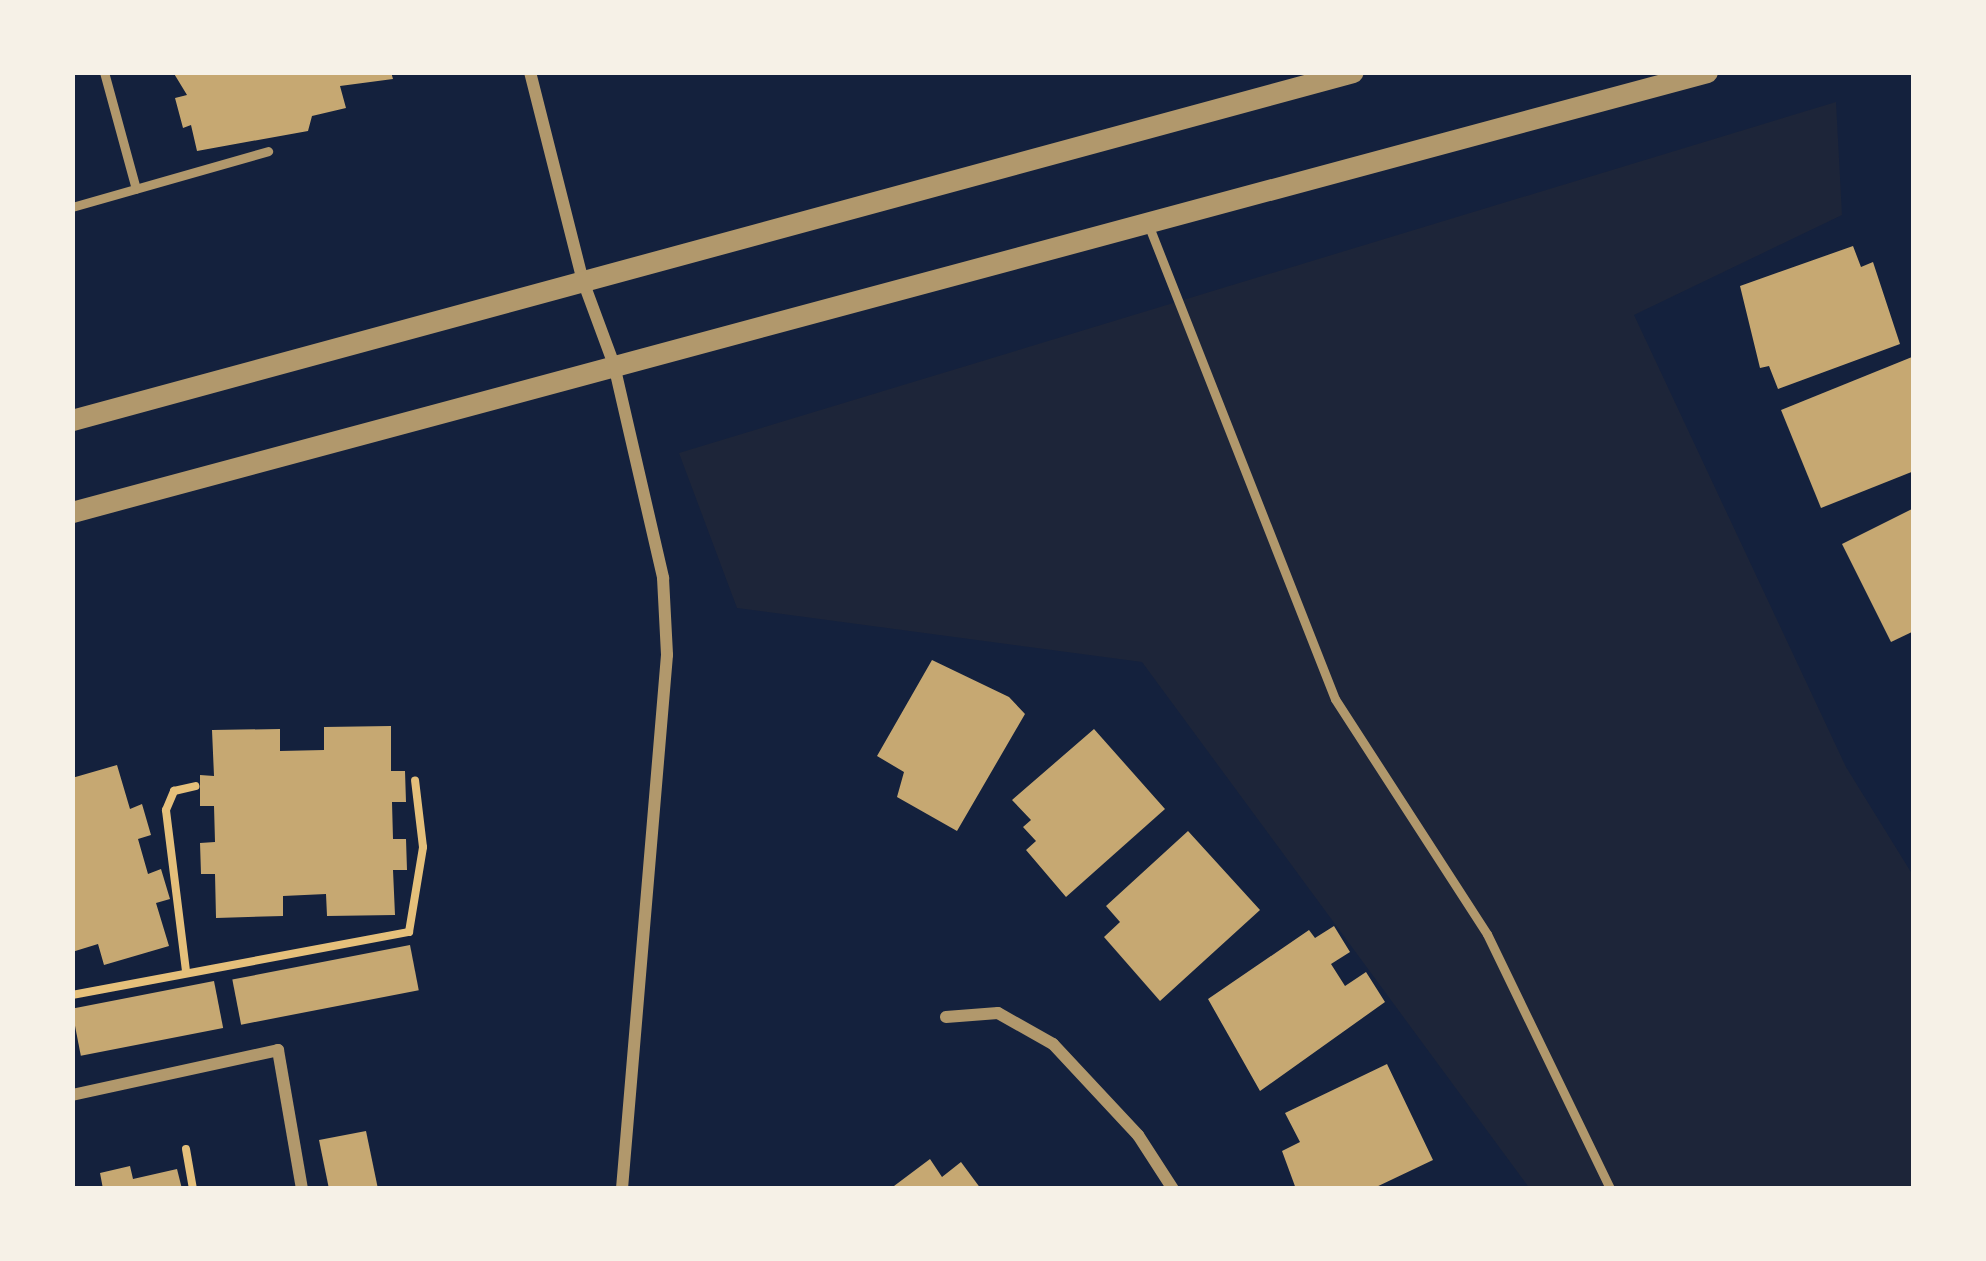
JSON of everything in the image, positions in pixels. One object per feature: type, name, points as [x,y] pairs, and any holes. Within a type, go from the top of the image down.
[{"type":"street","points":[[530,72],[583,281],[614,365],[663,578],[667,656],[622,1189]]},
{"type":"street","points":[[72,420],[1353,72]]},
{"type":"street","points":[[72,512],[1707,72]]},
{"type":"street","points":[[946,1017],[998,1013],[1053,1044],[1138,1136],[1173,1189]]},
{"type":"street","points":[[72,1095],[278,1050],[302,1189]]},
{"type":"lane","points":[[104,72],[136,189]]},
{"type":"lane","points":[[72,207],[268,151]]},
{"type":"lane","points":[[1147,222],[1335,698],[1487,934],[1610,1189]]},
{"type":"path","points":[[72,995],[409,932],[423,847],[415,780]]},
{"type":"path","points":[[186,971],[166,810],[174,791],[195,786]]},
{"type":"path","points":[[186,1149],[193,1189]]},
{"type":"shaded area","points":[[1836,102],[1842,215],[1634,315],[1846,767],[1914,877],[1914,1189],[1530,1189],[1142,662],[737,608],[679,453]]},
{"type":"building","points":[[173,72],[391,72],[393,79],[340,86],[346,108],[312,116],[308,131],[197,151],[191,125],[183,128],[175,98],[187,95]]},
{"type":"building","points":[[1853,246],[1861,267],[1873,262],[1900,344],[1778,389],[1769,366],[1760,368],[1740,286]]},
{"type":"building","points":[[1912,357],[1914,471],[1821,508],[1781,410]]},
{"type":"building","points":[[1914,508],[1914,631],[1891,642],[1842,544]]},
{"type":"building","points":[[932,660],[1009,697],[1025,714],[957,831],[897,797],[904,772],[877,756]]},
{"type":"building","points":[[391,726],[391,771],[405,771],[406,802],[392,802],[393,839],[406,839],[407,870],[393,870],[395,915],[327,916],[326,894],[283,896],[283,916],[216,918],[215,874],[201,874],[200,843],[215,842],[214,806],[200,806],[200,775],[214,776],[212,730],[280,729],[280,751],[324,750],[324,727]]},
{"type":"building","points":[[1094,729],[1165,809],[1066,897],[1026,850],[1036,841],[1023,827],[1031,820],[1012,800]]},
{"type":"building","points":[[117,765],[130,809],[142,804],[151,835],[138,839],[148,874],[161,869],[170,899],[156,903],[169,946],[104,965],[98,944],[72,952],[72,778]]},
{"type":"building","points":[[1188,831],[1260,910],[1160,1001],[1104,937],[1120,922],[1106,906]]},
{"type":"building","points":[[1334,926],[1350,952],[1331,964],[1345,986],[1366,972],[1385,1002],[1260,1091],[1208,999],[1309,930],[1315,938]]},
{"type":"building","points":[[410,945],[419,990],[241,1025],[232,980]]},
{"type":"building","points":[[214,981],[223,1028],[81,1056],[72,1009]]},
{"type":"building","points":[[1387,1064],[1433,1160],[1372,1189],[1296,1189],[1282,1151],[1300,1142],[1285,1113]]},
{"type":"building","points":[[366,1131],[378,1189],[329,1189],[319,1140]]},
{"type":"building","points":[[930,1159],[942,1177],[961,1162],[981,1189],[890,1189]]},
{"type":"building","points":[[130,1166],[133,1179],[177,1169],[182,1189],[103,1189],[100,1173]]}]
